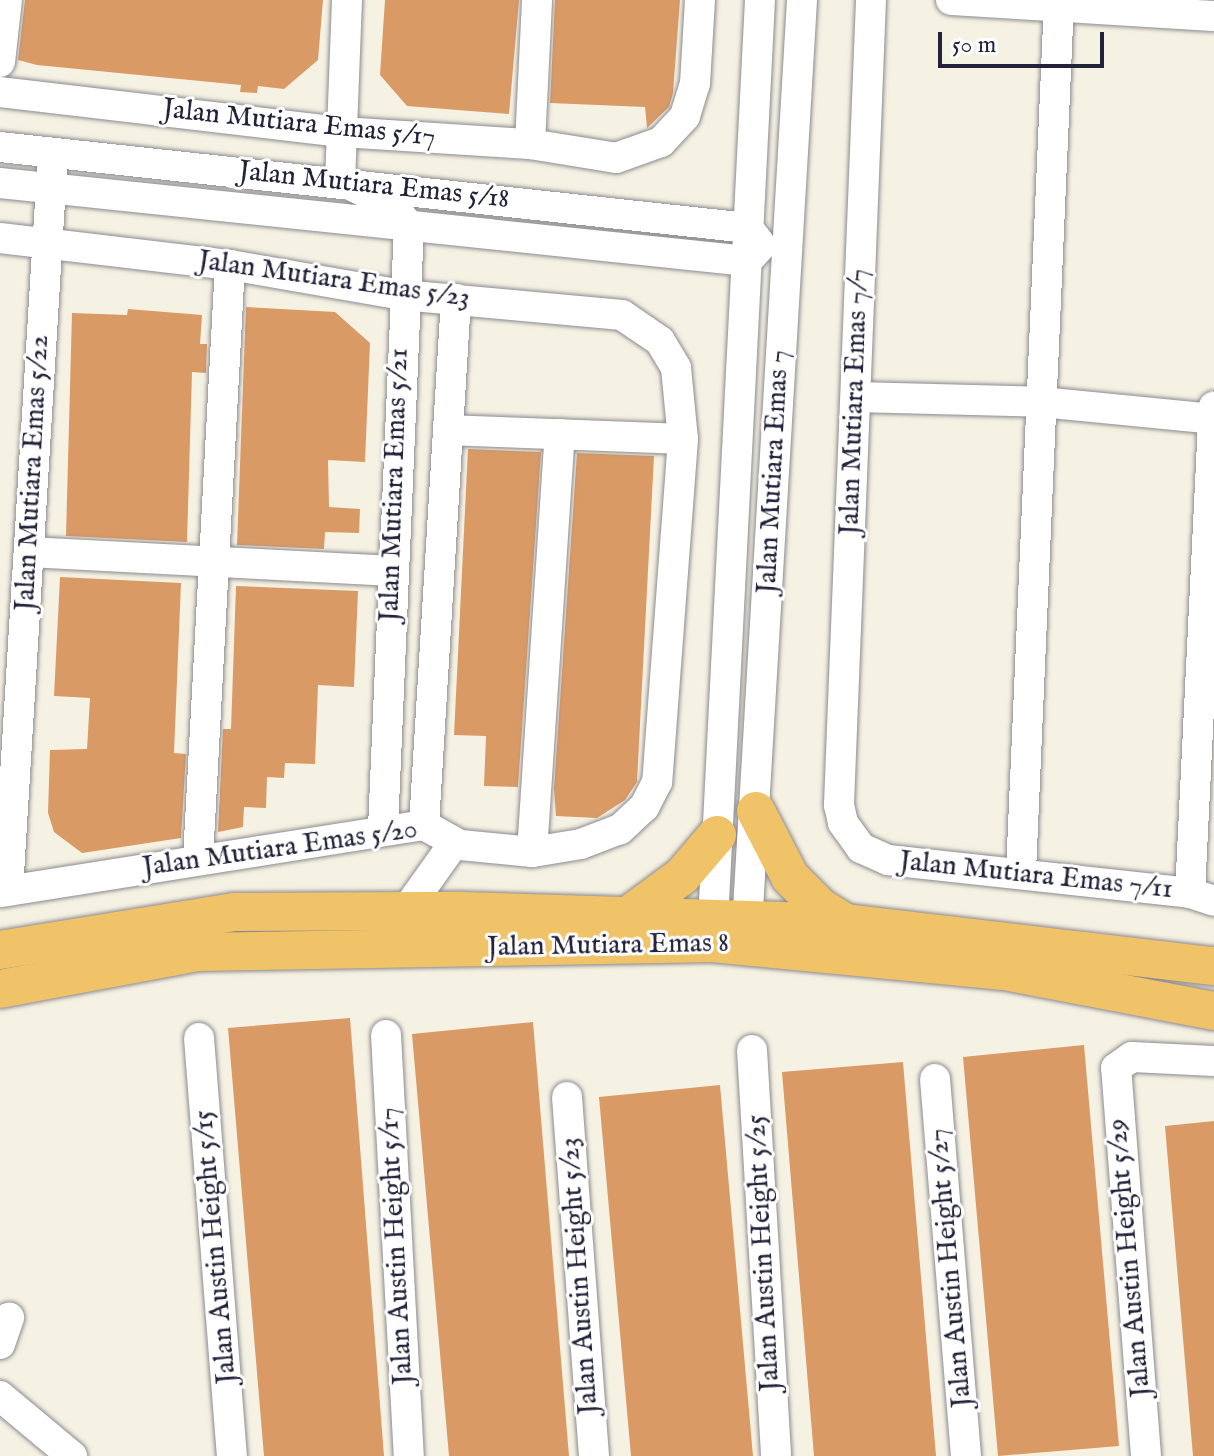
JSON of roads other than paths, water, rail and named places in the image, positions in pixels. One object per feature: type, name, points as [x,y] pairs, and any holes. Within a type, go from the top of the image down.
[{"type":"main road","points":[[756,811],[790,877],[820,907],[846,923]]},
{"type":"main road","points":[[629,915],[682,876],[717,835]]},
{"type":"main road","name":"Jalan Mutiara Emas 8","points":[[0,950],[234,912],[629,915],[1004,971],[1214,1011]]},
{"type":"main road","name":"Jalan Mutiara Emas 8","points":[[0,989],[198,952],[846,923],[1214,966]]},
{"type":"street","points":[[0,62],[7,0]]},
{"type":"street","points":[[347,0],[340,180],[387,202],[409,226]]},
{"type":"street","points":[[530,144],[537,0]]},
{"type":"street","name":"Jalan Mutiara Emas 5/17","points":[[0,92],[342,132],[530,144],[597,157],[647,151],[685,116],[695,84],[700,0]]},
{"type":"street","name":"Jalan Mutiara Emas 7","points":[[730,930],[717,835],[752,245],[760,0]]},
{"type":"street","name":"Jalan Mutiara Emas 7","points":[[730,930],[756,811],[802,0]]},
{"type":"street","name":"Jalan Mutiara Emas 7/7","points":[[839,805],[871,0]]},
{"type":"street","points":[[951,0],[1058,3],[1214,16]]},
{"type":"street","points":[[1021,872],[1058,3]]},
{"type":"street","name":"Jalan Mutiara Emas 5/18","points":[[0,147],[340,180],[752,245]]},
{"type":"street","name":"Jalan Mutiara Emas 5/22","points":[[4,891],[13,594],[29,552],[53,152]]},
{"type":"street","name":"Jalan Mutiara Emas 5/18","points":[[0,183],[409,226],[752,245]]},
{"type":"street","points":[[784,294],[752,245],[789,210]]},
{"type":"street","name":"Jalan Mutiara Emas 5/21","points":[[383,829],[402,295],[409,226]]},
{"type":"street","name":"Jalan Mutiara Emas 5/23","points":[[0,238],[47,241],[230,265],[402,295],[622,315],[660,341],[681,382]]},
{"type":"street","points":[[198,859],[230,265]]},
{"type":"street","points":[[424,825],[456,299]]},
{"type":"street","name":"Jalan Mutiara Emas 5/20","points":[[4,891],[383,829],[424,825],[454,843],[532,852],[581,844],[620,829],[644,807],[657,782],[683,439],[681,382]]},
{"type":"street","points":[[856,397],[1041,402],[1213,419]]},
{"type":"street","points":[[1202,897],[1214,407]]},
{"type":"street","points":[[448,430],[683,439]]},
{"type":"street","points":[[532,852],[560,434]]},
{"type":"street","points":[[29,552],[214,565],[393,571]]},
{"type":"street","name":"Jalan Mutiara Emas 7/11","points":[[839,805],[849,834],[874,855],[1202,897]]},
{"type":"street","points":[[405,912],[454,843]]},
{"type":"street","name":"Jalan Austin Height 5/17","points":[[386,1035],[409,1456]]},
{"type":"street","name":"Jalan Austin Height 5/15","points":[[199,1038],[232,1456]]},
{"type":"street","name":"Jalan Austin Height 5/25","points":[[752,1050],[776,1456]]},
{"type":"street","name":"Jalan Austin Height 5/29","points":[[1146,1456],[1115,1074],[1119,1062],[1144,1056],[1214,1061]]},
{"type":"street","name":"Jalan Austin Height 5/27","points":[[935,1079],[966,1456]]},
{"type":"street","name":"Jalan Austin Height 5/23","points":[[567,1097],[594,1456]]},
{"type":"street","points":[[0,1396],[72,1456]]}]
